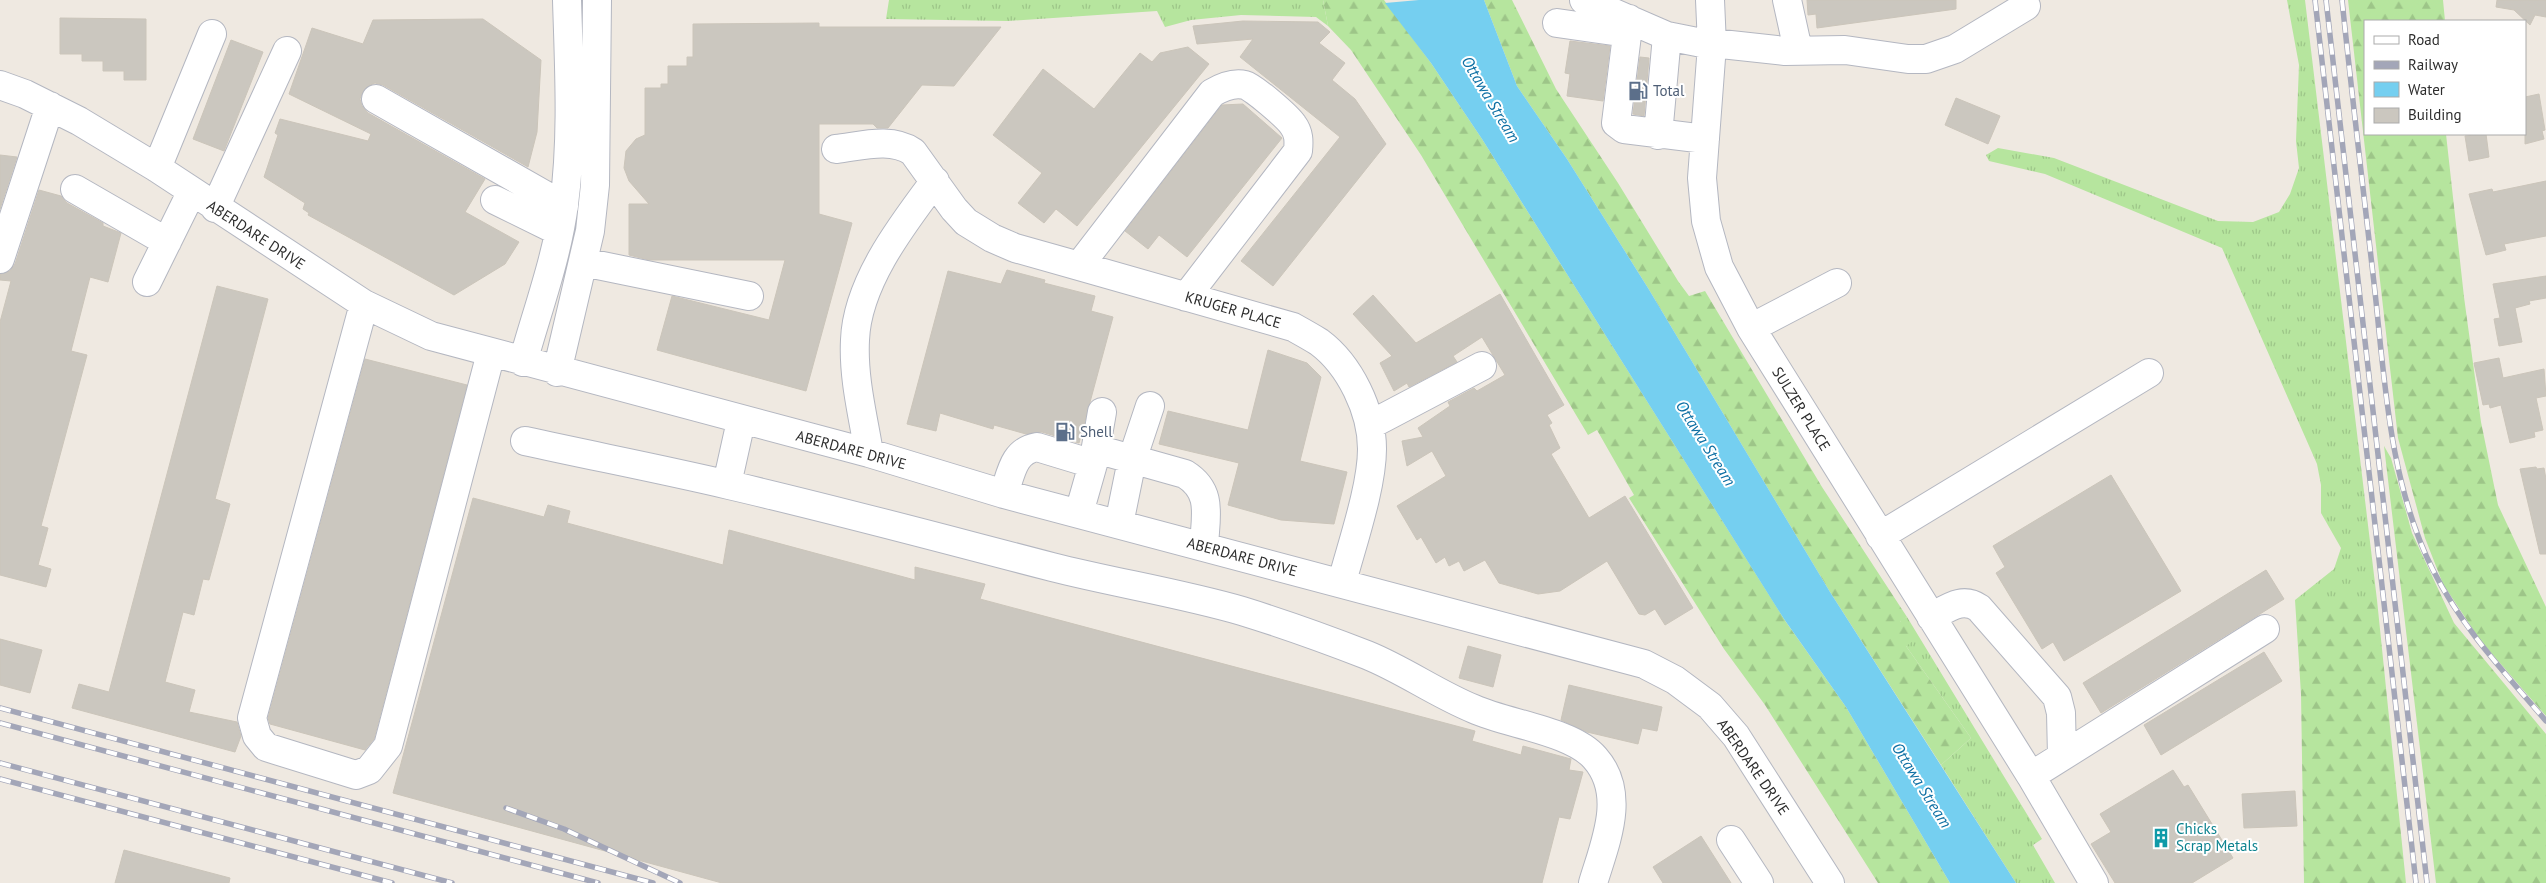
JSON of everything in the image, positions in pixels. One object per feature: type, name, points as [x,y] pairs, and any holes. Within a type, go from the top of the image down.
[{"type":"street","points":[[522,362],[561,218],[570,114],[567,0]]},
{"type":"street","points":[[557,372],[590,231],[595,185],[598,0]]},
{"type":"street","points":[[1584,0],[1628,26]]},
{"type":"street","name":"SULZER PLACE","points":[[1710,0],[1712,44],[1702,178],[1706,221],[1719,267],[1751,328],[2031,776],[2094,883]]},
{"type":"street","points":[[1787,0],[1798,50]]},
{"type":"street","points":[[1557,23],[1628,26],[1712,44],[1786,51],[1845,50],[1900,58],[1926,59],[1955,49],[2026,6]]},
{"type":"street","points":[[1628,26],[1616,123],[1624,129],[1658,135],[1705,139]]},
{"type":"street","points":[[157,168],[212,34]]},
{"type":"street","points":[[1658,135],[1668,36]]},
{"type":"street","points":[[215,208],[287,51]]},
{"type":"street","name":"ABERDARE DRIVE","points":[[0,85],[79,120],[157,168],[191,193],[364,304],[431,336],[557,372],[869,453],[1004,494],[1342,582],[1644,664],[1675,680],[1710,706],[1736,736],[1830,883]]},
{"type":"street","points":[[1079,266],[1212,94],[1224,86],[1248,85],[1293,124],[1299,140],[1298,151],[1186,297]]},
{"type":"street","points":[[376,100],[561,218]]},
{"type":"street","points":[[0,258],[50,106]]},
{"type":"street","name":"KRUGER PLACE","points":[[836,148],[893,143],[904,146],[914,152],[966,222],[992,238],[1015,248],[1293,327],[1320,343],[1346,371],[1361,398],[1370,425],[1372,449],[1365,492],[1342,582]]},
{"type":"street","points":[[869,453],[855,374],[855,338],[863,298],[929,174]]},
{"type":"street","points":[[75,189],[167,242]]},
{"type":"street","points":[[147,282],[191,193]]},
{"type":"street","points":[[495,200],[561,218]]},
{"type":"street","points":[[583,262],[749,296]]},
{"type":"street","points":[[1751,328],[1837,283]]},
{"type":"street","points":[[364,304],[252,718],[257,736],[266,748],[356,775],[369,770],[388,746],[491,353]]},
{"type":"street","points":[[1370,425],[1482,366]]},
{"type":"street","points":[[1880,536],[2149,373]]},
{"type":"street","points":[[1119,524],[1132,460],[1150,406]]},
{"type":"street","points":[[1079,513],[1094,457],[1102,412]]},
{"type":"street","points":[[727,484],[741,421]]},
{"type":"street","points":[[525,441],[727,484],[1078,574],[1241,611],[1370,656],[1439,694],[1478,711],[1583,746],[1602,767],[1610,783],[1613,803],[1610,825],[1593,883]]},
{"type":"street","points":[[1004,494],[1018,456],[1029,448],[1037,447],[1094,457],[1132,460],[1185,474],[1196,481],[1203,490],[1206,502],[1204,547]]},
{"type":"street","points":[[1931,617],[1957,603],[1972,604],[1978,608],[2057,697],[2061,713],[2062,756]]},
{"type":"street","points":[[2031,776],[2265,629]]},
{"type":"street","points":[[1731,840],[1759,883]]},
{"type":"green space","points":[[889,0],[1323,0],[1328,26],[1316,17],[1241,15],[1191,20],[1165,27],[1157,11],[1007,21],[886,19]]},
{"type":"green space","points":[[1323,0],[1384,0],[1431,63],[1482,139],[1786,622],[1846,707],[1950,883],[1878,883],[1765,705],[1724,649],[1629,498],[1634,495],[1597,430],[1588,435],[1421,155],[1351,50],[1328,26]]},
{"type":"green space","points":[[1484,0],[1512,0],[1556,89],[1618,183],[1678,281],[1689,296],[1705,291],[1822,487],[1907,617],[1900,621],[1916,639],[1906,646],[1971,738],[1941,765],[1830,592],[1648,288],[1567,159],[1517,86]]},
{"type":"green space","points":[[2287,0],[2305,0],[2377,600],[2295,600],[2334,569],[2341,548],[2321,513],[2321,485],[2317,464],[2222,248],[2045,174],[1989,161],[1986,155],[1998,148],[2054,158],[2218,221],[2253,222],[2279,212],[2290,194],[2299,168],[2296,141],[2299,65]]},
{"type":"green space","points":[[2348,0],[2443,0],[2445,20],[2364,20],[2364,135],[2446,135],[2464,297],[2481,422],[2498,505],[2546,607],[2546,716],[2480,640],[2443,584],[2425,538],[2398,438]]},
{"type":"green space","points":[[2384,446],[2391,458],[2412,533],[2454,623],[2546,734],[2546,883],[2436,883]]},
{"type":"green space","points":[[2295,600],[2377,600],[2406,883],[2304,883],[2301,694]]},
{"type":"green space","points":[[1907,617],[2042,839],[2033,845],[2055,883],[2016,883],[1941,765],[1971,738],[1906,646],[1900,620]]},
{"type":"water","name":"Ottawa Stream","points":[[1419,0],[1484,0],[1517,86],[1567,159],[1648,288],[1830,592],[2016,883],[1950,883],[1846,707],[1784,619],[1482,139],[1431,63],[1385,3]]},
{"type":"building","points":[[1807,0],[1956,0],[1956,9],[1817,28],[1816,14],[1808,15]]},
{"type":"building","points":[[2497,0],[2546,0],[2546,17],[2535,15],[2530,25],[2514,10],[2496,7]]},
{"type":"building","points":[[60,18],[146,19],[146,80],[124,80],[124,71],[103,71],[103,61],[82,61],[82,54],[60,54]]},
{"type":"building","points":[[483,19],[541,60],[537,132],[528,167],[383,85],[375,83],[368,86],[363,91],[360,99],[362,106],[368,113],[485,179],[465,212],[519,242],[505,264],[454,295],[308,215],[309,213],[303,209],[305,203],[264,177],[278,135],[275,133],[280,119],[368,141],[371,134],[289,94],[312,28],[363,44],[373,20]]},
{"type":"building","points":[[1243,21],[1318,22],[1330,32],[1319,43],[1345,63],[1332,80],[1355,99],[1386,144],[1273,286],[1241,261],[1340,137],[1240,57],[1253,39],[1197,44],[1193,26]]},
{"type":"building","points":[[819,23],[819,27],[1001,27],[954,86],[922,85],[888,128],[877,128],[873,124],[819,124],[819,214],[852,223],[806,391],[657,350],[672,296],[769,320],[785,260],[649,260],[629,255],[629,204],[649,204],[629,181],[624,168],[626,151],[636,139],[645,135],[645,88],[661,88],[661,84],[668,84],[668,66],[687,66],[687,57],[693,57],[693,24]]},
{"type":"building","points":[[231,40],[263,52],[224,151],[193,139]]},
{"type":"building","points":[[1570,41],[1610,46],[1603,101],[1567,96],[1570,74],[1565,73]]},
{"type":"building","points":[[1188,47],[1209,64],[1077,226],[1056,209],[1044,223],[1018,203],[1042,173],[993,135],[1043,69],[1094,109],[1140,53],[1152,62],[1160,53]]},
{"type":"building","points":[[1640,57],[1649,58],[1644,116],[1633,114]]},
{"type":"building","points":[[2539,94],[2545,130],[2542,131],[2544,139],[2525,144],[2526,135],[2526,97]]},
{"type":"building","points":[[1956,98],[2000,116],[1988,144],[1945,125]]},
{"type":"building","points":[[1243,104],[1282,138],[1187,257],[1159,235],[1148,249],[1125,231],[1222,105]]},
{"type":"building","points":[[2486,135],[2489,157],[2469,161],[2465,136]]},
{"type":"building","points":[[0,155],[17,157],[0,209]]},
{"type":"building","points":[[2546,181],[2546,236],[2504,244],[2506,250],[2486,255],[2469,194],[2492,189],[2493,192]]},
{"type":"building","points":[[39,190],[61,196],[67,203],[103,223],[103,226],[121,233],[108,282],[90,277],[71,351],[87,355],[41,526],[48,528],[38,565],[51,569],[46,587],[0,575],[0,322],[11,281],[0,280],[0,274],[10,271],[15,264]]},
{"type":"building","points":[[1007,270],[1045,280],[1044,283],[1095,296],[1091,311],[1113,317],[1079,443],[1042,432],[1026,434],[994,425],[993,429],[940,413],[936,431],[907,424],[948,271],[1001,284]]},
{"type":"building","points":[[2546,276],[2546,298],[2529,301],[2530,304],[2515,308],[2522,342],[2499,346],[2494,319],[2500,318],[2493,284]]},
{"type":"building","points":[[217,286],[268,299],[215,499],[230,504],[209,580],[203,579],[194,615],[183,612],[165,682],[195,690],[189,712],[237,722],[241,736],[235,752],[72,708],[79,684],[109,692]]},
{"type":"building","points":[[1500,294],[1564,405],[1547,415],[1552,423],[1549,425],[1560,448],[1551,454],[1589,518],[1625,496],[1693,608],[1665,625],[1655,609],[1645,615],[1639,614],[1607,561],[1560,591],[1538,594],[1499,583],[1485,560],[1464,571],[1459,561],[1449,566],[1445,557],[1436,563],[1421,537],[1417,540],[1397,506],[1446,476],[1432,451],[1407,466],[1402,441],[1423,437],[1418,428],[1450,406],[1448,402],[1474,388],[1477,391],[1505,375],[1482,337],[1453,356],[1457,362],[1409,387],[1407,383],[1394,391],[1380,363],[1392,356],[1353,314],[1373,295],[1416,343]]},
{"type":"building","points":[[1268,350],[1307,363],[1321,377],[1300,461],[1347,472],[1334,524],[1281,520],[1228,505],[1239,463],[1159,444],[1168,411],[1248,430]]},
{"type":"building","points":[[2499,358],[2503,378],[2544,369],[2546,396],[2536,398],[2543,430],[2534,432],[2535,437],[2510,443],[2501,405],[2490,408],[2489,404],[2483,405],[2474,363]]},
{"type":"building","points":[[365,359],[467,385],[374,739],[365,750],[270,724],[268,718]]},
{"type":"building","points":[[2536,467],[2537,469],[2544,468],[2546,479],[2546,554],[2540,554],[2520,469]]},
{"type":"building","points":[[2111,475],[2181,591],[2064,661],[2053,642],[2042,649],[1996,573],[2005,567],[1993,546]]},
{"type":"building","points":[[473,498],[544,517],[548,505],[570,511],[567,523],[723,565],[729,530],[915,580],[915,567],[985,584],[980,599],[1475,731],[1472,741],[1521,755],[1523,746],[1571,759],[1569,770],[1583,772],[1570,819],[1559,817],[1542,883],[722,883],[393,793]]},
{"type":"building","points":[[2266,570],[2284,599],[2101,713],[2083,683]]},
{"type":"building","points":[[0,639],[42,650],[30,693],[0,685]]},
{"type":"building","points":[[1468,646],[1501,655],[1493,687],[1459,678]]},
{"type":"building","points":[[2264,652],[2282,681],[2161,755],[2144,725]]},
{"type":"building","points":[[1569,685],[1662,707],[1657,731],[1642,728],[1638,744],[1587,732],[1561,720]]},
{"type":"building","name":"Chicks Scrap Metals","points":[[2173,770],[2184,787],[2188,785],[2233,858],[2192,883],[2115,883],[2091,844],[2111,832],[2100,814]]},
{"type":"building","points":[[2295,791],[2297,826],[2244,828],[2242,794]]},
{"type":"building","points":[[1701,836],[1731,883],[1663,883],[1653,867]]},
{"type":"building","points":[[124,850],[230,878],[229,883],[115,883]]},
{"type":"railway","points":[[2315,0],[2416,883]]},
{"type":"railway","points":[[2326,0],[2427,883]]},
{"type":"railway","points":[[2342,0],[2386,398],[2398,469],[2407,504],[2433,570],[2457,611],[2485,649],[2546,721]]},
{"type":"railway","points":[[0,708],[653,883]]},
{"type":"railway","points":[[0,723],[598,883]]},
{"type":"railway","points":[[0,763],[452,883]]},
{"type":"railway","points":[[0,779],[392,883]]},
{"type":"railway","points":[[506,808],[564,829],[680,883]]},
{"type":"place","name":"Total","points":[[1638,91]]},
{"type":"place","name":"Shell","points":[[1065,432]]},
{"type":"place","name":"Chicks Scrap Metals","points":[[2161,838]]}]
